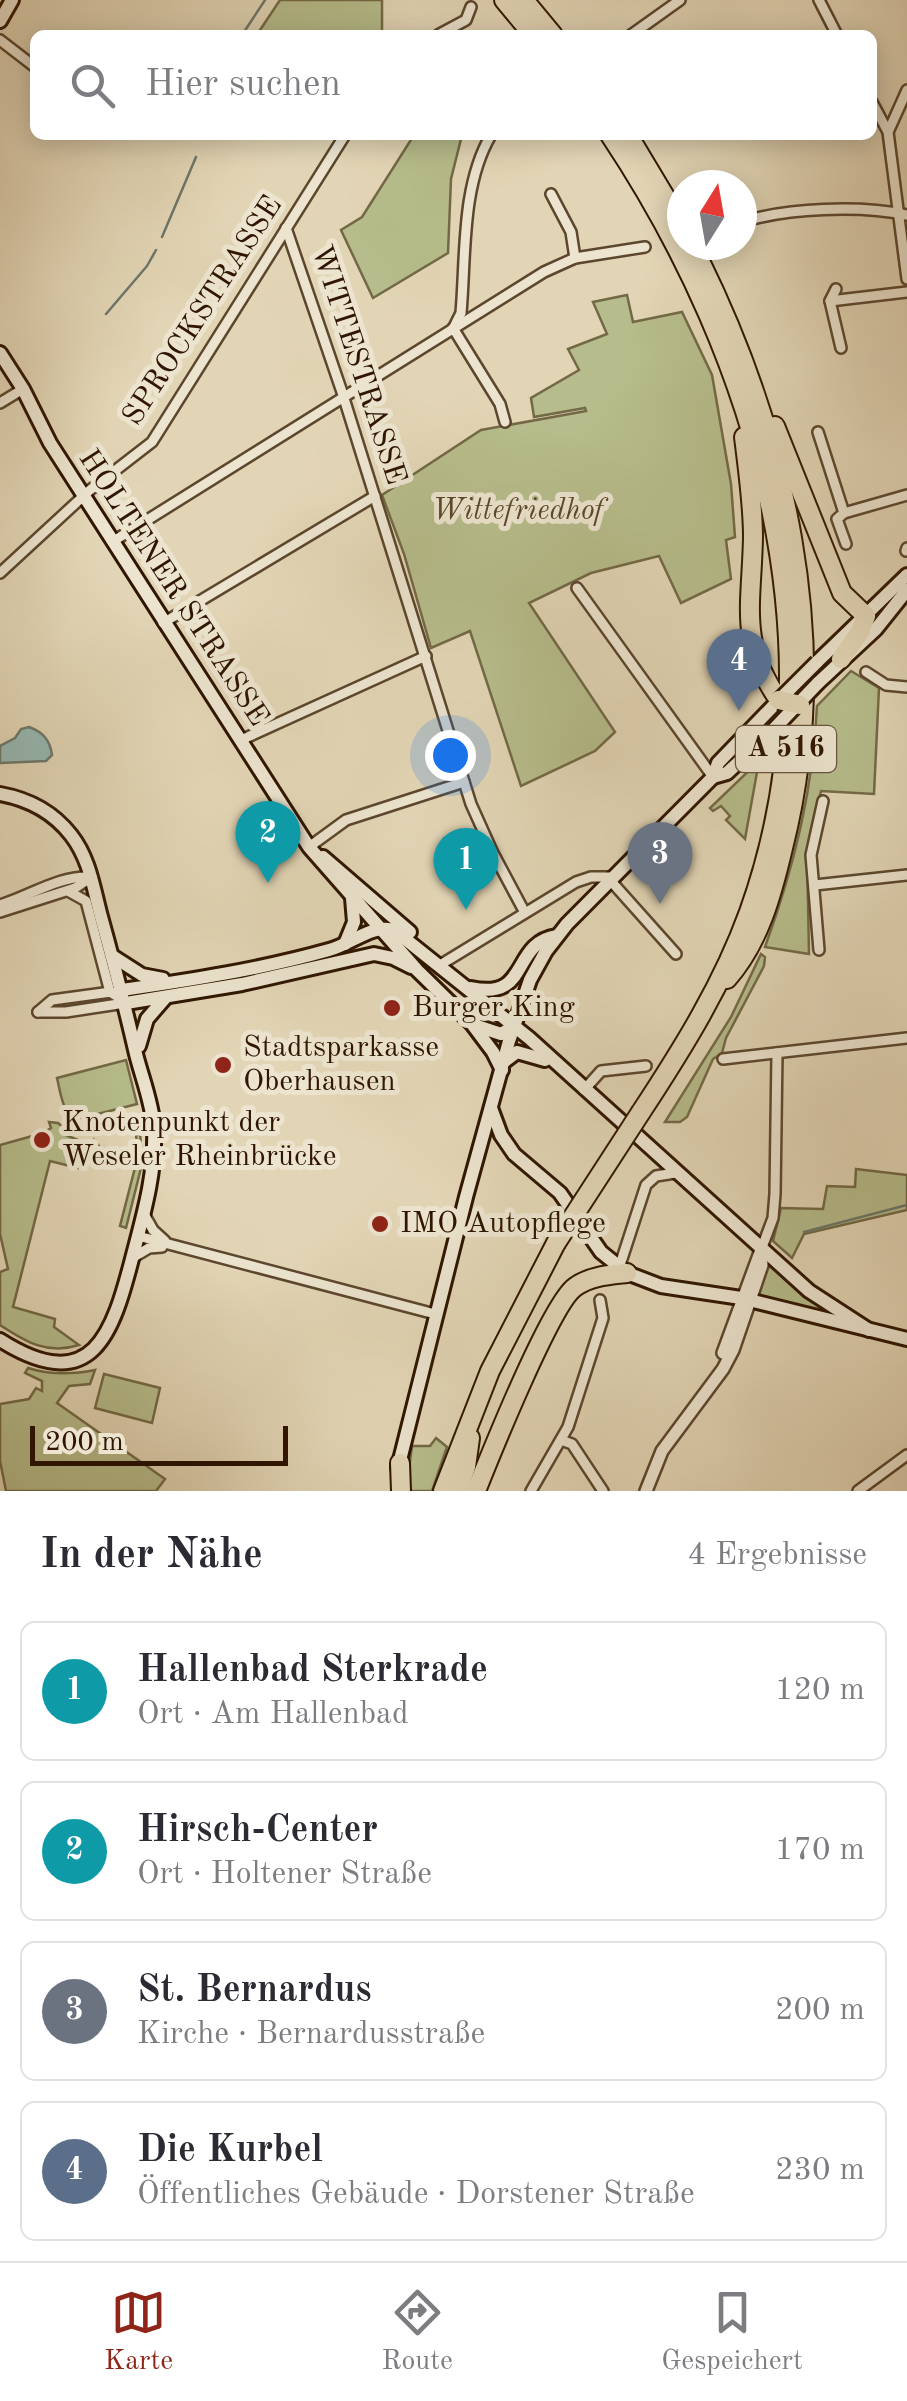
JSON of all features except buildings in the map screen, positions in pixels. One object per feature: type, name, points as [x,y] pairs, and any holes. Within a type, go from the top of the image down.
[{"type":"highway","points":[[504,0],[529,30]]},
{"type":"highway","points":[[524,0],[549,30]]},
{"type":"highway","name":"A 516","points":[[613,140],[661,216],[744,385],[781,486],[796,558],[804,632],[805,706],[790,820],[777,874],[746,958],[710,998]]},
{"type":"highway","points":[[631,140],[667,201]]},
{"type":"highway","name":"A 516","points":[[443,1491],[504,1339],[556,1244],[710,998],[740,936],[763,867],[783,774],[790,652],[784,584],[744,385],[725,315],[699,260]]},
{"type":"highway","points":[[744,385],[771,416],[842,593],[866,616],[841,659]]},
{"type":"highway","points":[[744,385],[752,510],[752,645],[761,672],[779,700],[800,705]]},
{"type":"highway","points":[[476,1491],[523,1382],[570,1289],[598,1276],[623,1271]]},
{"type":"highway","points":[[458,1491],[466,1466],[474,1408]]},
{"type":"highway","points":[[400,1463],[401,1491]]},
{"type":"main road","points":[[0,21],[12,0]]},
{"type":"main road","name":"HOLTENER STRASSE","points":[[0,353],[50,443],[309,847],[417,970],[472,1024],[502,1066]]},
{"type":"main road","points":[[713,778],[718,763],[907,575]]},
{"type":"main road","points":[[393,1491],[466,1198],[513,1027],[530,980],[558,936],[612,878],[713,778],[727,773],[800,705],[841,659],[876,629],[907,590]]},
{"type":"main road","points":[[0,794],[29,802],[58,821],[77,844],[92,877],[154,1122],[153,1170],[144,1213],[113,1324],[102,1342],[70,1362],[47,1362],[0,1340]]},
{"type":"main road","name":"HOLTENER STRASSE","points":[[309,847],[411,933],[427,953]]},
{"type":"main road","points":[[344,946],[354,922],[352,898]]},
{"type":"main road","points":[[374,954],[383,930],[384,909]]},
{"type":"main road","points":[[119,995],[344,946],[383,930]]},
{"type":"main road","name":"HOLTENER STRASSE","points":[[383,930],[400,933],[427,953],[761,1250],[825,1304],[869,1330]]},
{"type":"main road","points":[[468,988],[489,992],[504,988],[538,942],[558,936]]},
{"type":"main road","points":[[119,995],[166,997],[374,954],[417,970]]},
{"type":"main road","points":[[114,957],[142,975],[175,980]]},
{"type":"main road","points":[[136,1053],[146,1019],[166,997]]},
{"type":"main road","points":[[472,1024],[501,1034],[513,1027]]},
{"type":"main road","points":[[502,1066],[520,1052],[556,1065]]},
{"type":"main road","points":[[491,1108],[514,1154],[560,1193],[601,1252],[623,1271],[651,1283],[745,1299],[907,1339]]},
{"type":"main road","points":[[466,1198],[488,1153],[501,1149],[514,1154]]},
{"type":"street","points":[[638,30],[680,0]]},
{"type":"street","points":[[819,0],[834,30]]},
{"type":"street","points":[[448,30],[466,20],[471,7]]},
{"type":"street","points":[[0,40],[30,63]]},
{"type":"street","points":[[888,132],[907,90]]},
{"type":"street","points":[[877,111],[888,132],[903,214],[907,279]]},
{"type":"street","name":"SPROCKSTRASSE","points":[[0,573],[152,442],[342,140]]},
{"type":"street","points":[[453,328],[460,313],[474,182],[488,140]]},
{"type":"street","points":[[551,194],[571,232],[575,258]]},
{"type":"street","points":[[757,217],[799,210],[903,214]]},
{"type":"street","name":"WITTESTRASSE","points":[[286,228],[464,782],[487,842],[524,911]]},
{"type":"street","points":[[112,542],[544,272],[575,258],[645,247]]},
{"type":"street","points":[[836,288],[830,300],[841,348]]},
{"type":"street","points":[[830,300],[907,292]]},
{"type":"street","points":[[453,328],[500,404],[505,422]]},
{"type":"street","points":[[0,403],[23,389]]},
{"type":"street","points":[[818,432],[844,512]]},
{"type":"street","points":[[846,544],[837,519],[844,512],[907,495]]},
{"type":"street","points":[[163,622],[374,496]]},
{"type":"street","points":[[577,588],[713,778]]},
{"type":"street","points":[[241,740],[426,656]]},
{"type":"street","points":[[866,672],[886,685],[907,687]]},
{"type":"street","points":[[309,847],[346,820],[464,782]]},
{"type":"street","points":[[819,950],[811,856],[823,801]]},
{"type":"street","points":[[814,885],[907,875]]},
{"type":"street","points":[[0,909],[72,892],[92,877]]},
{"type":"street","points":[[0,909],[63,879],[92,877]]},
{"type":"street","points":[[440,965],[584,878],[612,878],[676,954]]},
{"type":"street","points":[[72,892],[86,901],[119,995]]},
{"type":"street","points":[[119,995],[66,1012],[38,1012],[52,1000],[119,995]]},
{"type":"street","points":[[723,1058],[907,1038]]},
{"type":"street","points":[[646,1491],[663,1450],[733,1350],[745,1299],[773,1218],[777,1053]]},
{"type":"street","points":[[584,1090],[601,1071],[646,1066]]},
{"type":"street","points":[[623,1271],[648,1183],[659,1175],[676,1174]]},
{"type":"street","points":[[144,1213],[153,1230],[172,1246]]},
{"type":"street","points":[[138,1236],[435,1314]]},
{"type":"street","points":[[132,1258],[149,1248],[172,1246]]},
{"type":"street","points":[[706,1294],[724,1302],[734,1320]]},
{"type":"street","points":[[714,1379],[745,1299]]},
{"type":"street","points":[[531,1491],[561,1440],[603,1318],[600,1300]]},
{"type":"street","points":[[561,1440],[572,1444],[603,1491]]},
{"type":"street","points":[[858,1491],[907,1455]]},
{"type":"green space","points":[[280,0],[382,0],[382,30],[260,30]]},
{"type":"green space","points":[[411,140],[461,140],[451,179],[448,253],[373,298],[341,230],[362,217]]},
{"type":"green space","name":"Wittefriedhof","points":[[627,295],[633,322],[682,312],[712,375],[731,484],[735,537],[726,540],[731,579],[681,603],[659,556],[591,573],[529,603],[615,732],[595,751],[521,786],[470,631],[431,648],[382,495],[481,430],[586,411],[585,408],[534,417],[531,398],[579,370],[568,349],[607,334],[593,302]]},
{"type":"green space","points":[[851,671],[879,688],[874,794],[821,791],[807,851],[809,954],[765,947],[800,828],[817,706]]},
{"type":"green space","points":[[759,761],[745,839],[726,820],[730,816],[721,806],[713,811],[710,808]]},
{"type":"green space","points":[[761,954],[765,957],[764,966],[722,1053],[713,1059],[687,1117],[680,1122],[665,1122],[731,1017]]},
{"type":"green space","points":[[126,1060],[137,1104],[82,1118],[70,1114],[57,1078]]},
{"type":"green space","points":[[139,1114],[142,1164],[126,1228],[120,1226],[138,1156],[135,1124],[129,1124],[129,1120]]},
{"type":"green space","points":[[49,1122],[65,1129],[61,1133],[92,1146],[94,1140],[99,1146],[96,1160],[81,1156],[78,1168],[50,1161],[13,1307],[55,1319],[54,1327],[79,1345],[67,1348],[47,1348],[0,1325],[0,1272],[8,1269],[0,1234],[0,1145],[43,1133],[51,1128]]},
{"type":"green space","points":[[856,1169],[907,1175],[907,1210],[804,1234],[792,1258],[773,1241],[781,1208],[823,1209],[827,1186],[855,1187]]},
{"type":"green space","points":[[771,1266],[838,1318],[757,1297],[766,1267]]},
{"type":"green space","points":[[28,1368],[62,1373],[95,1370],[90,1384],[69,1386],[57,1403],[165,1479],[156,1491],[6,1491],[0,1461],[0,1404],[29,1399],[36,1388],[42,1391],[42,1381],[25,1373]]},
{"type":"green space","points":[[104,1374],[160,1388],[152,1423],[95,1408]]},
{"type":"green space","points":[[436,1438],[447,1447],[432,1491],[406,1491],[412,1446],[430,1446]]},
{"type":"water","points":[[29,727],[45,737],[52,755],[46,761],[0,763],[0,746]]},
{"type":"waterway","points":[[245,30],[265,0]]},
{"type":"waterway","points":[[162,237],[196,157]]},
{"type":"waterway","points":[[106,314],[156,250]]},
{"type":"waterway","points":[[804,1232],[907,1205]]},
{"type":"place","name":"Die Kurbel","points":[[739,711]]},
{"type":"place","name":"Hirsch-Center","points":[[268,883]]},
{"type":"place","name":"St. Bernardus","points":[[660,904]]},
{"type":"place","name":"Hallenbad Sterkrade","points":[[466,910]]},
{"type":"place","name":"Burger King","points":[[392,1008]]},
{"type":"place","name":"Stadtsparkasse Oberhausen","points":[[223,1065]]},
{"type":"place","name":"Knotenpunkt der Weseler Rheinbrücke","points":[[42,1140]]},
{"type":"place","name":"IMO Autopflege","points":[[380,1224]]}]
